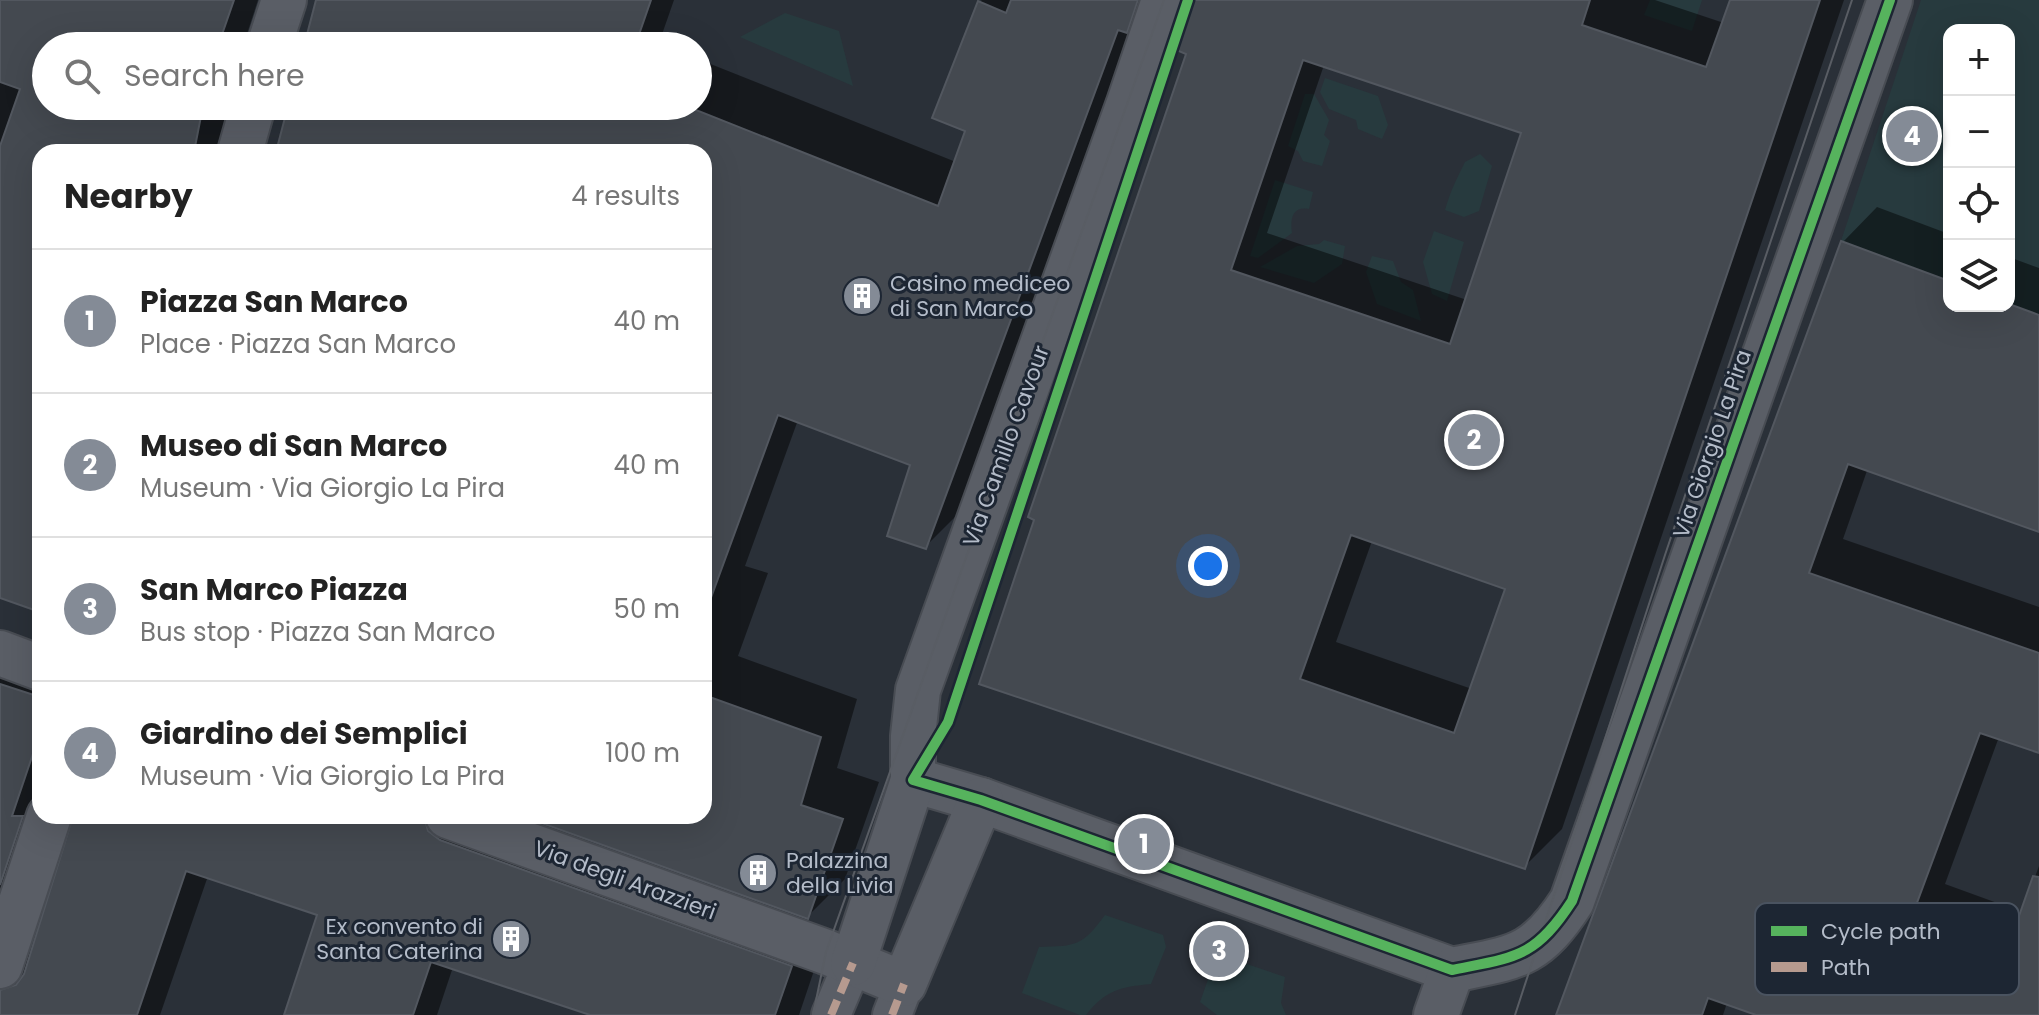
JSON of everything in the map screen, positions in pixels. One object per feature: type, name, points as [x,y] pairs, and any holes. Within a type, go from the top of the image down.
[{"type":"street","points":[[274,32],[284,0]]},
{"type":"street","name":"Via Camillo Cavour","points":[[853,963],[913,780],[914,711],[918,690],[1164,0]]},
{"type":"street","name":"Via Giorgio La Pira","points":[[1452,970],[1502,960],[1528,951],[1555,927],[1572,901],[1890,0]]},
{"type":"street","points":[[242,144],[249,120]]},
{"type":"street","points":[[0,653],[32,665]]},
{"type":"street","points":[[913,780],[981,800],[1452,970],[1436,1015]]},
{"type":"street","points":[[898,999],[981,800]]},
{"type":"street","points":[[0,966],[46,824]]},
{"type":"street","name":"Via degli Arazzieri","points":[[470,824],[853,963],[898,999]]},
{"type":"street","points":[[831,1015],[853,963]]},
{"type":"green space","points":[[1650,0],[1702,0],[1692,31],[1644,15]]},
{"type":"green space","points":[[1921,0],[2039,0],[2039,315],[2015,306],[2015,24],[1943,24],[1943,280],[1841,241]]},
{"type":"green space","points":[[785,13],[839,31],[853,86],[740,37]]},
{"type":"green space","points":[[1325,78],[1378,96],[1388,125],[1382,139],[1358,129],[1356,120],[1329,109],[1320,92]]},
{"type":"green space","points":[[1305,94],[1314,94],[1329,120],[1324,135],[1330,141],[1322,166],[1303,161],[1298,151],[1288,146]]},
{"type":"green space","points":[[1480,154],[1492,166],[1479,211],[1464,217],[1445,210],[1465,162]]},
{"type":"green space","points":[[1275,180],[1313,192],[1309,209],[1299,210],[1293,215],[1292,233],[1258,258],[1250,256]]},
{"type":"green space","points":[[1434,231],[1464,242],[1447,301],[1432,294],[1423,262]]},
{"type":"green space","points":[[1324,240],[1345,246],[1342,264],[1314,283],[1260,267],[1297,246],[1319,244]]},
{"type":"green space","points":[[1372,256],[1393,261],[1401,282],[1413,290],[1421,321],[1377,304],[1366,272]]},
{"type":"green space","points":[[1105,915],[1163,935],[1166,947],[1151,984],[1114,991],[1086,1015],[1022,993],[1039,947],[1078,942]]},
{"type":"green space","points":[[1217,954],[1285,977],[1281,1003],[1286,1015],[1217,1015],[1200,1002]]},
{"type":"building","points":[[0,0],[234,0],[223,32],[32,32],[32,120],[200,120],[196,144],[32,144],[32,609],[0,598],[0,146],[20,89],[0,82]]},
{"type":"building","points":[[316,0],[651,0],[640,32],[308,32]]},
{"type":"building","name":"Casino mediceo di San Marco","points":[[1011,0],[1138,0],[1127,33],[1118,30],[926,549],[887,536],[910,465],[778,415],[712,595],[712,144],[278,144],[284,120],[712,120],[712,116],[938,206],[965,131],[932,118],[978,1],[1006,13]]},
{"type":"building","points":[[1188,0],[1590,0],[1582,25],[1706,67],[1730,0],[1820,0],[1525,869],[979,684],[1034,520],[1028,517],[1186,54],[1174,49]],"holes":[[[1303,60],[1521,133],[1450,344],[1231,270]],[[1351,535],[1505,589],[1454,733],[1300,679]]]},
{"type":"building","points":[[1841,241],[1943,279],[1943,312],[2015,312],[2015,306],[2039,315],[2039,532],[1848,464],[1809,573],[2039,653],[2039,753],[1980,733],[1917,903],[1755,903],[1755,995],[2019,995],[2019,916],[2033,876],[2039,877],[2039,1015],[1756,1015],[1708,998],[1702,1015],[1556,1015]]},
{"type":"building","points":[[0,684],[32,694],[32,757],[12,816],[23,816],[0,885]]},
{"type":"building","name":"Palazzina della Livia","points":[[712,698],[821,737],[801,805],[843,819],[808,919],[544,824],[712,824]]},
{"type":"building","name":"Ex convento di Santa Caterina","points":[[71,824],[426,824],[428,831],[440,840],[792,966],[775,1015],[590,1015],[431,962],[413,1015],[284,1015],[317,915],[186,871],[137,1015],[0,1015],[0,990],[16,985],[24,974]]},
{"type":"tram line","points":[[813,1015],[826,952],[1164,0]]},
{"type":"tram line","points":[[1515,1015],[1665,555],[1852,0]]},
{"type":"marked path","points":[[831,1015],[853,963]]},
{"type":"marked path","points":[[892,1015],[904,984]]},
{"type":"cycle path","points":[[1188,0],[948,722],[913,780],[981,800],[1452,970],[1493,962],[1522,952],[1547,934],[1572,901],[1890,0]]},
{"type":"place","name":"Giardino dei Semplici","points":[[1912,136]]},
{"type":"place","name":"Casino mediceo di San Marco","points":[[862,296]]},
{"type":"place","name":"Museo di San Marco","points":[[1474,440]]},
{"type":"place","name":"Piazza San Marco","points":[[1144,844]]},
{"type":"place","name":"Palazzina della Livia","points":[[758,873]]},
{"type":"place","name":"Ex convento di Santa Caterina","points":[[511,939]]},
{"type":"place","name":"San Marco Piazza","points":[[1219,951]]}]
